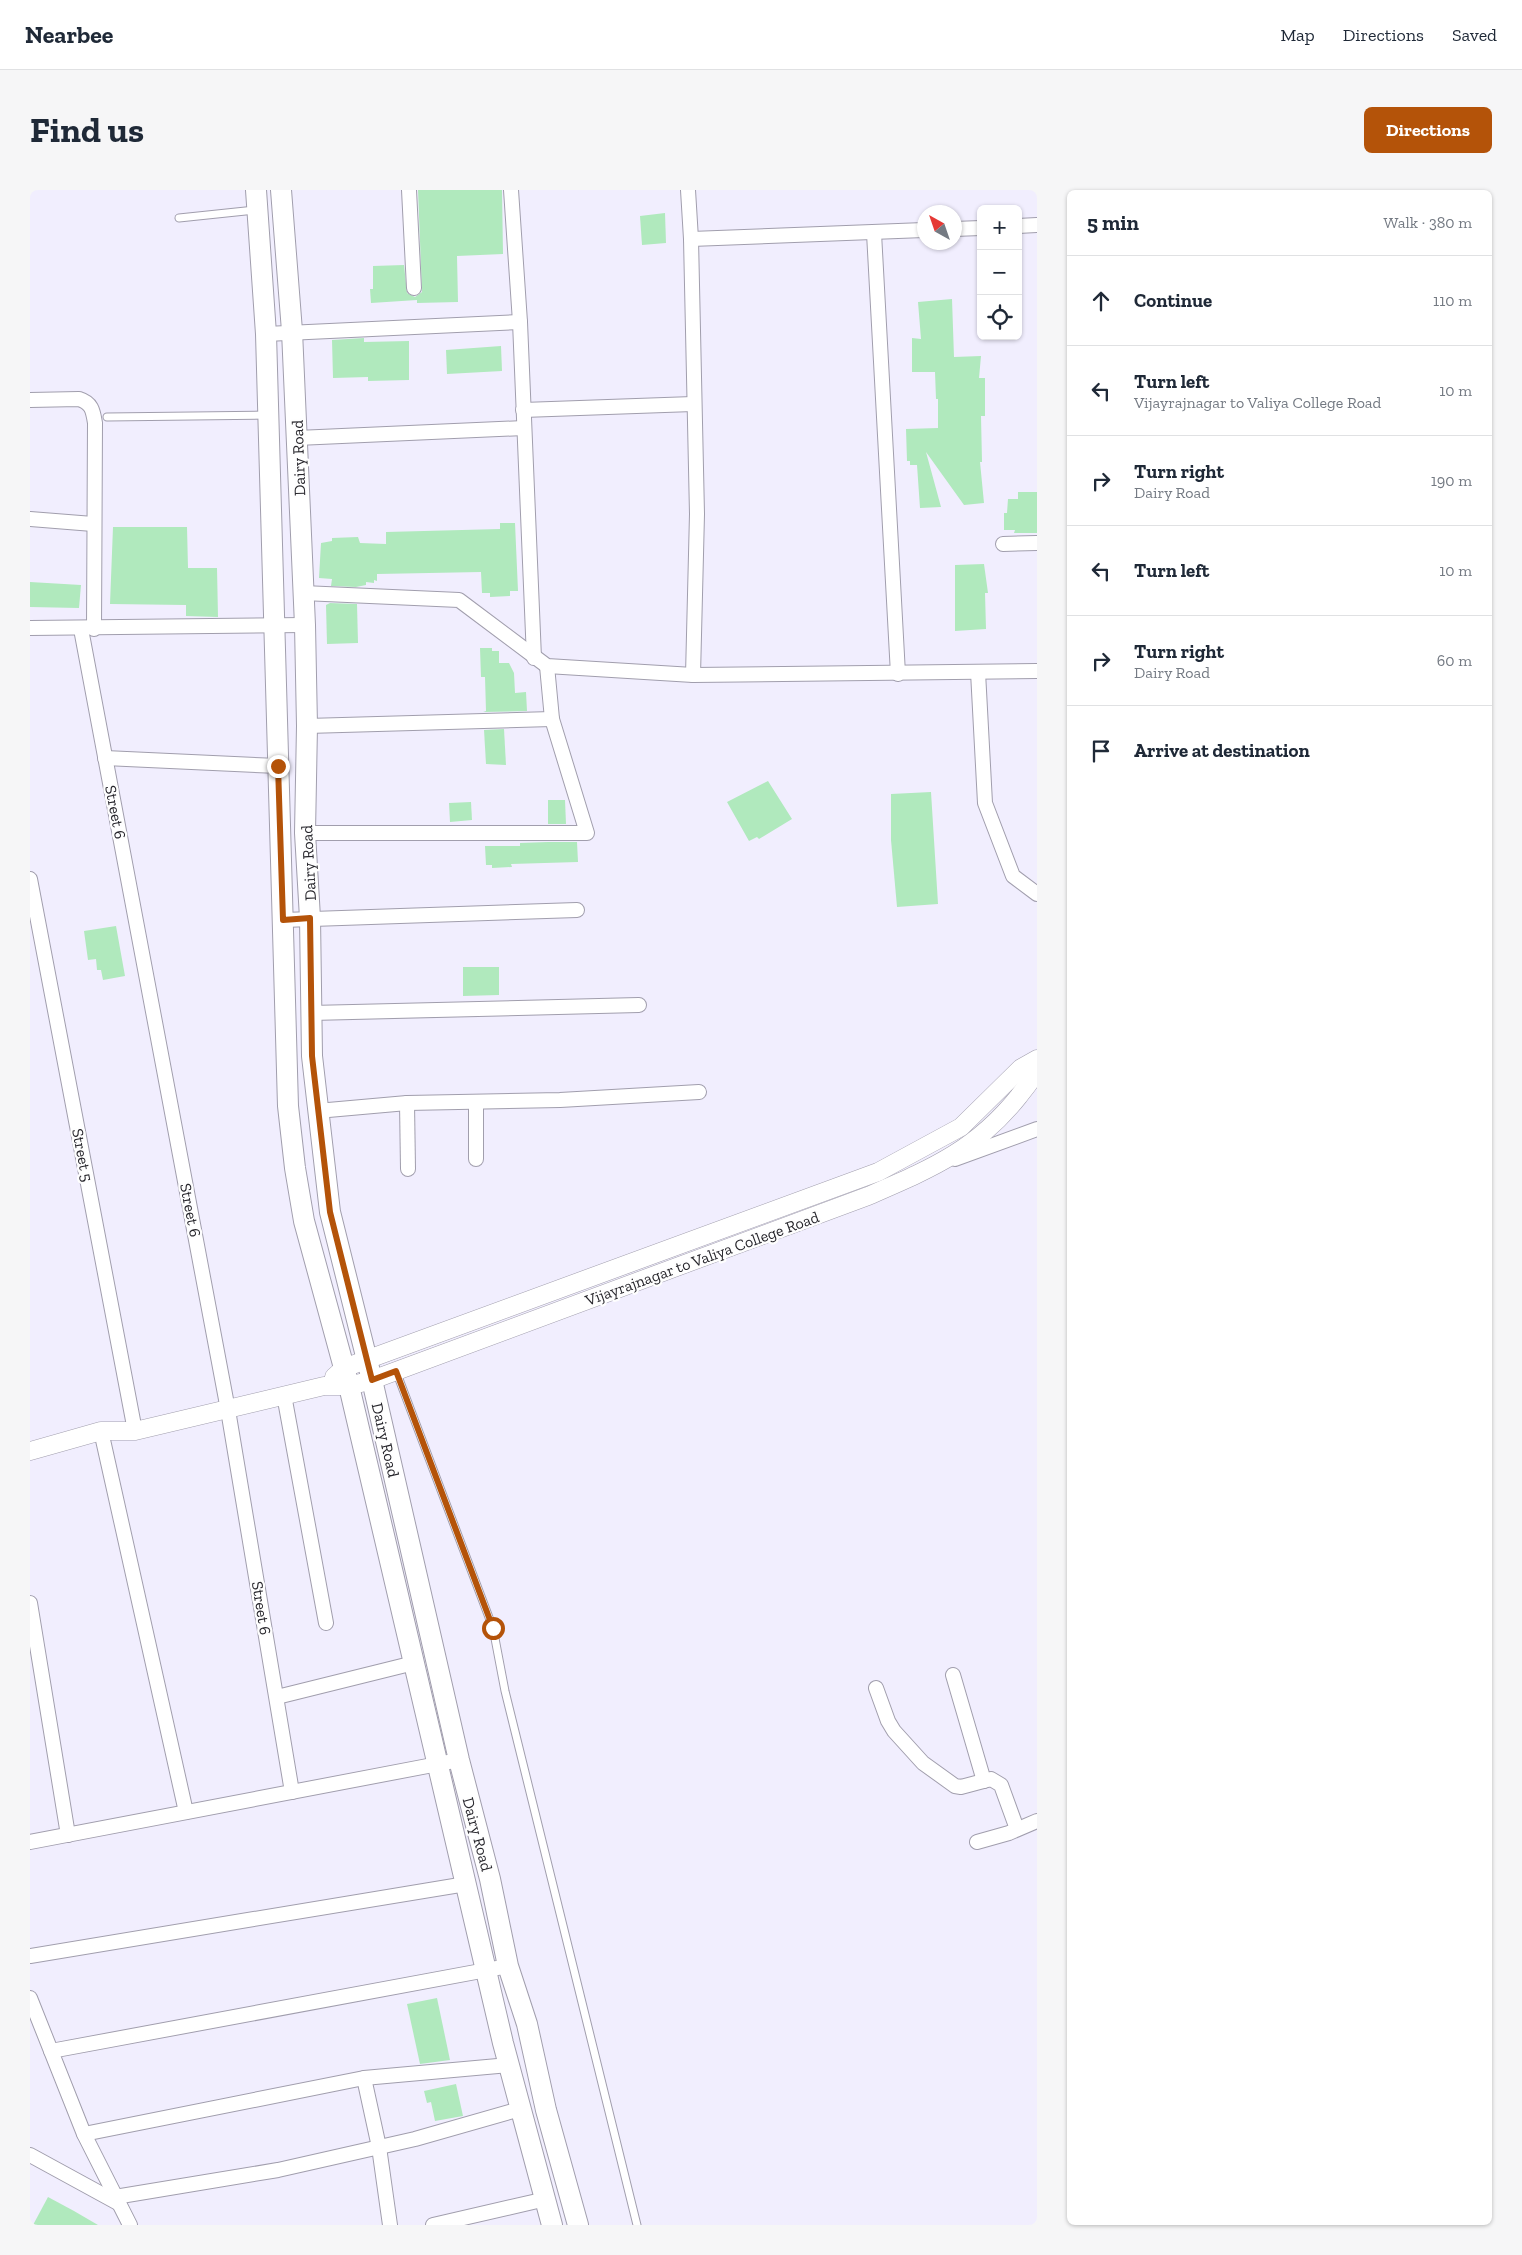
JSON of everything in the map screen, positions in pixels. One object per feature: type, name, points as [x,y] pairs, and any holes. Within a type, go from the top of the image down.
[{"type":"main road","name":"Dairy Road","points":[[281,190],[292,331],[305,625],[308,726],[305,833],[310,918],[311,1013],[317,1111],[330,1212],[372,1380],[459,1760],[490,1879],[508,1966],[527,2024],[546,2110],[578,2225]]},
{"type":"main road","name":"Dairy Road","points":[[257,200],[266,334],[269,415],[288,1106],[295,1168],[304,1221],[346,1377],[486,1971],[520,2109],[552,2225]]},
{"type":"street","points":[[409,190],[414,288]]},
{"type":"street","points":[[510,190],[520,322],[534,658]]},
{"type":"street","points":[[688,190],[691,239],[693,404],[697,514],[693,675]]},
{"type":"street","points":[[1022,226],[1037,225]]},
{"type":"street","points":[[962,229],[977,228]]},
{"type":"street","points":[[691,239],[917,230]]},
{"type":"street","points":[[874,233],[898,674]]},
{"type":"street","points":[[266,334],[292,331],[520,322]]},
{"type":"street","name":"Street 6","points":[[30,400],[80,399],[87,402],[93,409],[95,422],[93,524],[88,629],[106,758],[228,1410],[292,1792]]},
{"type":"street","points":[[523,410],[693,404]]},
{"type":"street","points":[[297,438],[524,428]]},
{"type":"street","points":[[30,519],[93,524]]},
{"type":"street","points":[[1003,544],[1037,543]]},
{"type":"street","points":[[303,593],[459,600],[547,666],[693,675],[1037,671]]},
{"type":"street","points":[[30,628],[88,629],[305,625]]},
{"type":"street","points":[[305,833],[586,834],[552,719],[547,666]]},
{"type":"street","points":[[978,672],[985,803],[1013,876],[1037,894]]},
{"type":"street","points":[[308,726],[552,719]]},
{"type":"street","points":[[106,758],[278,766]]},
{"type":"street","name":"Street 5","points":[[30,879],[135,1431]]},
{"type":"street","points":[[283,920],[577,910]]},
{"type":"street","points":[[311,1013],[639,1005]]},
{"type":"street","name":"Vijayrajnagar to Valiya College Road","points":[[30,1451],[101,1431],[135,1431],[324,1386],[346,1377],[367,1360],[878,1172],[961,1127],[1021,1068],[1037,1059]]},
{"type":"street","name":"Vijayrajnagar to Valiya College Road","points":[[346,1377],[372,1380],[868,1196],[940,1164],[975,1140],[1002,1117],[1034,1084],[1037,1063]]},
{"type":"street","points":[[317,1111],[407,1103],[560,1100],[699,1092]]},
{"type":"street","points":[[476,1102],[476,1159]]},
{"type":"street","points":[[407,1103],[408,1169]]},
{"type":"street","points":[[940,1164],[1037,1129]]},
{"type":"street","points":[[284,1395],[326,1623]]},
{"type":"street","points":[[101,1431],[186,1812]]},
{"type":"street","points":[[30,1603],[68,1835]]},
{"type":"street","points":[[276,1697],[414,1664]]},
{"type":"street","points":[[953,1675],[984,1781]]},
{"type":"street","points":[[876,1688],[888,1721],[923,1763],[955,1786],[960,1787],[991,1779],[1001,1785],[1017,1829]]},
{"type":"street","points":[[30,1842],[459,1760]]},
{"type":"street","points":[[977,1842],[1017,1829],[1037,1820]]},
{"type":"street","points":[[30,1956],[466,1884]]},
{"type":"street","points":[[51,2051],[508,1966]]},
{"type":"street","points":[[30,1998],[84,2134],[130,2225]]},
{"type":"street","points":[[84,2134],[364,2078],[509,2065]]},
{"type":"street","points":[[364,2078],[379,2147],[390,2225]]},
{"type":"street","points":[[30,2155],[117,2200],[278,2170],[379,2147],[520,2109]]},
{"type":"street","points":[[433,2225],[546,2198]]},
{"type":"lane","points":[[179,218],[257,200]]},
{"type":"lane","points":[[107,417],[269,415]]},
{"type":"lane","points":[[396,1371],[493,1628],[504,1691],[637,2225]]},
{"type":"building","points":[[418,190],[502,190],[503,254],[457,256],[458,302],[417,303],[417,300],[371,303],[370,289],[373,289],[373,266],[404,265],[407,293],[415,297],[422,292]]},
{"type":"building","points":[[665,213],[666,243],[642,245],[640,216]]},
{"type":"building","points":[[952,299],[954,357],[981,356],[979,378],[985,378],[985,416],[981,416],[982,462],[980,462],[984,503],[964,505],[926,452],[941,507],[920,508],[917,465],[910,465],[910,461],[907,461],[906,429],[938,428],[938,399],[936,399],[935,372],[912,372],[912,338],[921,339],[918,302]]},
{"type":"building","points":[[364,338],[364,342],[409,341],[409,380],[368,381],[368,377],[333,378],[332,340]]},
{"type":"building","points":[[501,346],[502,371],[447,374],[446,350]]},
{"type":"building","points":[[1018,492],[1037,492],[1037,533],[1014,533],[1015,530],[1004,530],[1004,513],[1007,513],[1008,499],[1018,499]]},
{"type":"building","points":[[500,523],[515,523],[518,591],[510,591],[510,596],[490,597],[490,593],[482,593],[481,572],[377,574],[377,581],[374,580],[374,583],[366,582],[366,585],[356,587],[331,586],[332,579],[319,578],[321,543],[332,541],[332,538],[358,537],[360,543],[386,544],[386,532],[500,529]]},
{"type":"building","points":[[113,527],[187,527],[188,568],[217,568],[218,617],[186,616],[186,605],[110,604]]},
{"type":"building","points":[[984,564],[988,593],[985,593],[986,629],[955,631],[955,565]]},
{"type":"building","points":[[30,582],[81,585],[79,608],[30,607]]},
{"type":"building","points":[[330,603],[357,604],[358,643],[327,644],[326,605]]},
{"type":"building","points":[[480,648],[492,648],[492,651],[499,651],[499,663],[509,663],[514,673],[515,693],[526,692],[527,711],[483,712],[486,711],[485,677],[481,677]]},
{"type":"building","points":[[504,729],[506,765],[486,764],[484,730]]},
{"type":"building","points":[[768,781],[792,819],[759,839],[757,837],[749,841],[727,802]]},
{"type":"building","points":[[931,792],[938,904],[897,907],[891,840],[891,794]]},
{"type":"building","points":[[548,800],[565,800],[566,824],[548,824]]},
{"type":"building","points":[[471,802],[472,820],[450,822],[449,803]]},
{"type":"building","points":[[577,842],[578,862],[511,864],[512,867],[492,868],[492,865],[486,865],[485,846],[520,846],[520,843]]},
{"type":"building","points":[[116,926],[125,976],[103,980],[101,970],[97,970],[96,959],[88,960],[84,931]]},
{"type":"building","points":[[463,967],[499,967],[499,995],[463,996]]},
{"type":"building","points":[[437,1998],[450,2060],[420,2064],[407,2004]]},
{"type":"building","points":[[456,2084],[463,2116],[435,2121],[431,2102],[427,2103],[424,2091]]},
{"type":"building","points":[[48,2197],[74,2211],[98,2225],[33,2225]]},
{"type":"route","points":[[278,766],[283,920],[310,918],[312,1056],[330,1212],[372,1380],[396,1371],[493,1628]]}]
